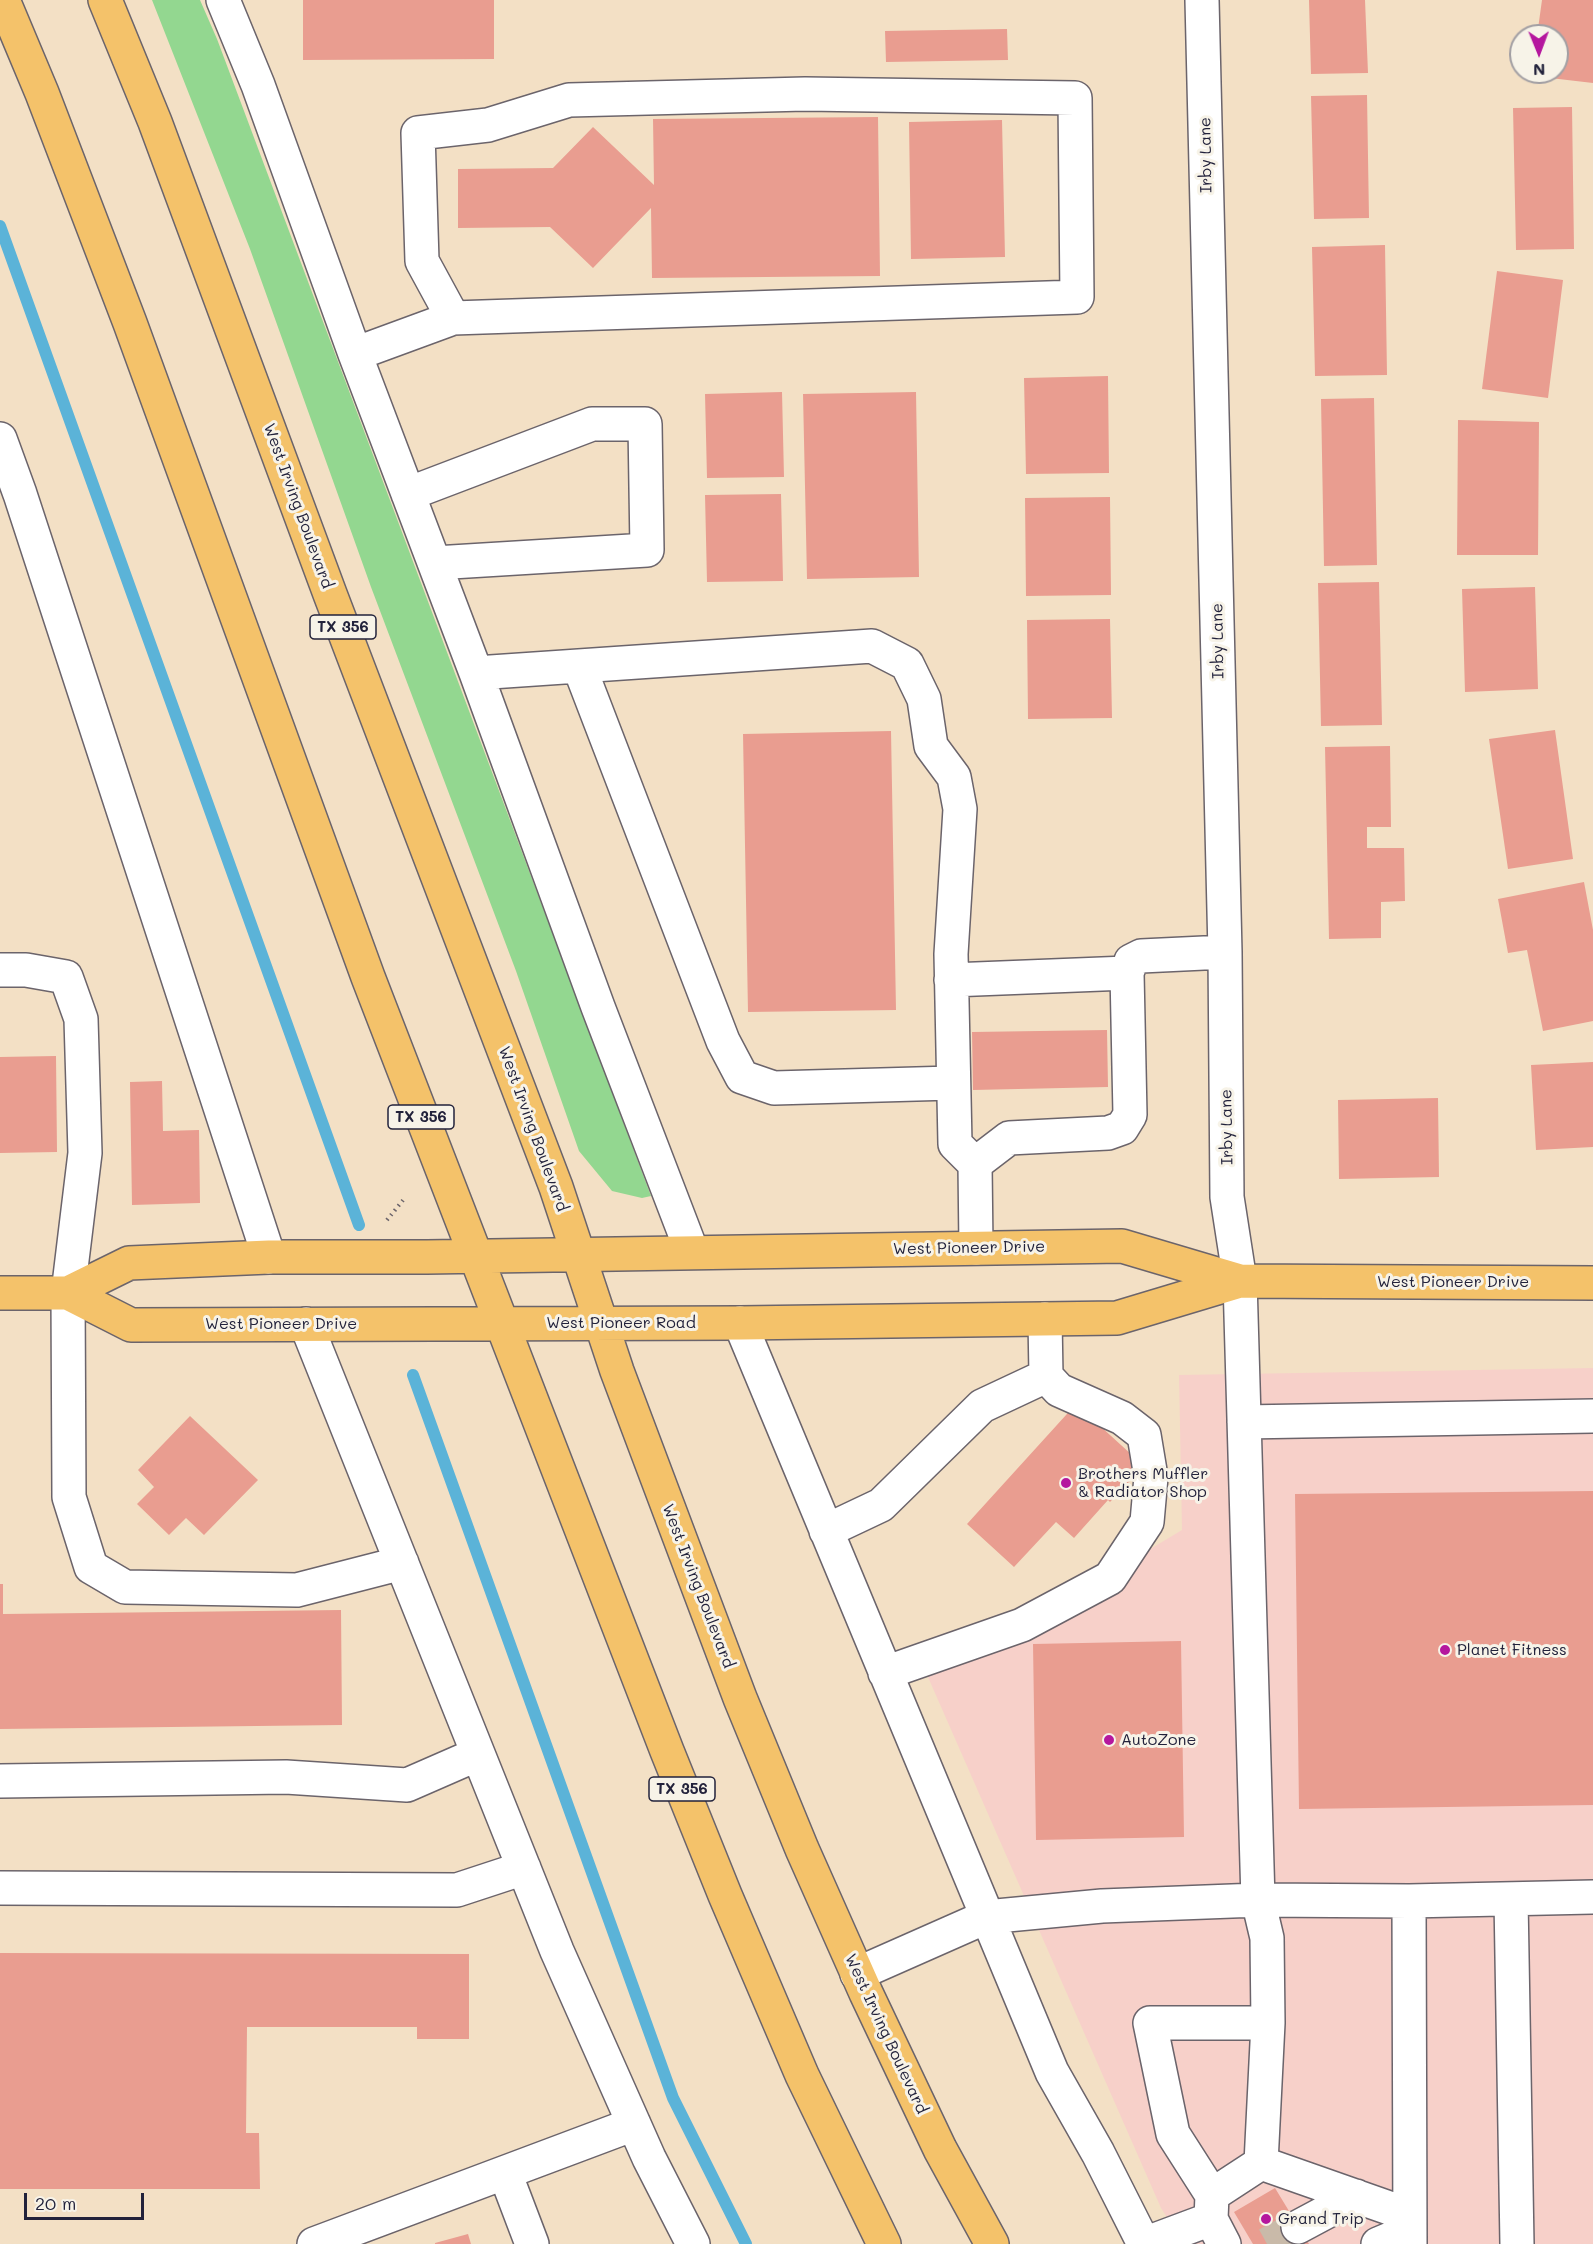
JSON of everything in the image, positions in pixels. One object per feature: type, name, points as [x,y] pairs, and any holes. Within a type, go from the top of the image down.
[{"type":"main road","name":"TX 356","points":[[3,0],[42,93],[130,323],[368,977],[667,1751],[725,1895],[802,2075],[884,2244]]},
{"type":"main road","name":"West Irving Boulevard","points":[[105,0],[156,123],[330,594],[556,1187],[601,1323],[740,1698],[802,1849],[857,1974],[940,2149],[992,2244]]},
{"type":"main road","name":"West Pioneer Drive","points":[[692,1252],[1122,1246],[1240,1281],[1593,1283]]},
{"type":"main road","points":[[475,1256],[692,1252]]},
{"type":"main road","name":"West Pioneer Drive","points":[[0,1293],[68,1293],[129,1263],[269,1257],[475,1256]]},
{"type":"main road","name":"West Pioneer Drive","points":[[740,1323],[1117,1318],[1240,1281]]},
{"type":"main road","name":"West Pioneer Drive","points":[[68,1293],[131,1325],[502,1324]]},
{"type":"main road","name":"West Pioneer Road","points":[[502,1324],[740,1323]]},
{"type":"street","points":[[224,0],[262,95],[355,354],[435,563],[598,1007],[692,1252]]},
{"type":"street","name":"Irby Lane","points":[[1202,0],[1225,952],[1227,1197],[1240,1281],[1258,1900],[1268,1938],[1268,2023],[1261,2163]]},
{"type":"street","points":[[355,354],[453,318],[1077,297],[1075,98],[805,94],[569,100],[488,125],[418,133],[423,261],[453,318]]},
{"type":"street","points":[[408,494],[592,424],[645,424],[647,550],[435,563]]},
{"type":"street","points":[[1,444],[269,1257]]},
{"type":"street","points":[[476,674],[872,646],[907,664],[924,699],[931,746],[954,777],[960,809],[951,980],[952,1083],[955,1144],[975,1164],[976,1248]]},
{"type":"street","points":[[579,666],[723,1041],[742,1077],[774,1089],[952,1083]]},
{"type":"street","points":[[975,1164],[1009,1138],[1108,1133],[1122,1128],[1130,1115],[1126,973],[1131,961],[1142,956],[1225,952]]},
{"type":"street","points":[[0,970],[26,970],[66,977],[81,1019],[85,1153],[68,1293],[69,1497],[91,1568],[125,1587],[297,1590],[402,1563]]},
{"type":"street","points":[[951,980],[1126,973]]},
{"type":"street","points":[[885,1672],[1022,1625],[1110,1578],[1147,1522],[1151,1478],[1144,1435],[1122,1418],[1059,1390],[1046,1376],[1045,1319]]},
{"type":"street","points":[[740,1323],[1052,2072],[1098,2153],[1144,2244],[1216,2219],[1261,2163],[1356,2196],[1410,2230]]},
{"type":"street","points":[[306,1324],[557,1951],[649,2158],[693,2244]]},
{"type":"street","points":[[826,1531],[881,1505],[982,1406],[1046,1376]]},
{"type":"street","points":[[1244,1422],[1593,1416]]},
{"type":"street","points":[[0,1781],[286,1777],[407,1785],[478,1754]]},
{"type":"street","points":[[0,1888],[457,1890],[524,1868]]},
{"type":"street","points":[[857,1974],[986,1917],[1102,1906],[1258,1900],[1593,1897]]},
{"type":"street","points":[[1510,1899],[1517,2244]]},
{"type":"street","points":[[1409,1900],[1410,2230]]},
{"type":"street","points":[[1216,2219],[1173,2134],[1150,2023],[1268,2023]]},
{"type":"street","points":[[314,2244],[634,2124]]},
{"type":"street","points":[[506,2173],[532,2244]]},
{"type":"street","points":[[1298,2226],[1356,2196]]},
{"type":"street","points":[[1378,2244],[1410,2230]]},
{"type":"shaded area","points":[[1593,1368],[1593,2244],[1184,2244],[1161,2208],[924,1668],[1017,1629],[1182,1530],[1179,1375]]},
{"type":"green space","points":[[152,0],[200,0],[217,39],[651,1196],[642,1198],[612,1191],[579,1151],[516,971],[371,587],[250,249]]},
{"type":"building","points":[[303,0],[494,0],[494,59],[303,60]]},
{"type":"building","points":[[1309,0],[1365,0],[1368,73],[1311,74]]},
{"type":"building","points":[[1542,0],[1593,0],[1593,83],[1569,80],[1569,24],[1539,24]]},
{"type":"building","points":[[1007,29],[1008,60],[886,62],[885,31]]},
{"type":"building","points":[[1367,95],[1369,218],[1314,219],[1311,96]]},
{"type":"building","points":[[1572,107],[1574,249],[1516,250],[1513,108]]},
{"type":"building","points":[[878,117],[880,276],[652,278],[651,208],[593,268],[550,227],[458,228],[458,169],[553,168],[593,127],[654,185],[653,119]]},
{"type":"building","points":[[1002,120],[1005,257],[911,259],[909,122]]},
{"type":"building","points":[[1385,245],[1387,375],[1315,376],[1312,247]]},
{"type":"building","points":[[1497,271],[1563,280],[1548,398],[1482,389]]},
{"type":"building","points":[[1108,376],[1109,473],[1026,474],[1024,378]]},
{"type":"building","points":[[782,392],[784,477],[707,478],[705,394]]},
{"type":"building","points":[[916,392],[919,577],[807,579],[803,394]]},
{"type":"building","points":[[1374,398],[1377,565],[1324,566],[1321,399]]},
{"type":"building","points":[[1458,420],[1539,422],[1538,555],[1457,555]]},
{"type":"building","points":[[781,494],[783,581],[707,582],[705,495]]},
{"type":"building","points":[[1110,497],[1111,595],[1026,596],[1025,498]]},
{"type":"building","points":[[1379,582],[1382,725],[1321,726],[1318,583]]},
{"type":"building","points":[[1535,587],[1538,689],[1465,692],[1462,589]]},
{"type":"building","points":[[1110,619],[1112,718],[1028,719],[1027,620]]},
{"type":"building","points":[[1555,730],[1573,859],[1508,869],[1489,739]]},
{"type":"building","points":[[891,731],[896,1010],[748,1012],[743,734]]},
{"type":"building","points":[[1390,746],[1391,827],[1367,827],[1367,848],[1404,848],[1405,901],[1381,902],[1381,938],[1329,939],[1325,747]]},
{"type":"building","points":[[1584,882],[1593,930],[1593,1021],[1543,1031],[1527,950],[1508,953],[1498,899]]},
{"type":"building","points":[[1107,1030],[1108,1087],[973,1090],[972,1032]]},
{"type":"building","points":[[56,1056],[57,1152],[0,1153],[0,1057]]},
{"type":"building","points":[[1593,1062],[1593,1147],[1536,1150],[1531,1065]]},
{"type":"building","points":[[162,1081],[163,1131],[199,1130],[200,1203],[132,1205],[130,1082]]},
{"type":"building","points":[[1438,1098],[1439,1177],[1339,1179],[1338,1100]]},
{"type":"building","name":"Brothers Muffler & Radiator Shop","points":[[1076,1404],[1144,1466],[1110,1502],[1108,1500],[1074,1538],[1056,1522],[1014,1567],[967,1524]]},
{"type":"building","points":[[190,1416],[258,1480],[204,1535],[186,1518],[169,1535],[137,1504],[154,1487],[138,1470]]},
{"type":"building","name":"Planet Fitness","points":[[1593,1491],[1593,1805],[1299,1809],[1295,1494]]},
{"type":"building","points":[[0,1584],[3,1584],[3,1614],[341,1610],[342,1725],[0,1729]]},
{"type":"building","name":"AutoZone","points":[[1181,1641],[1184,1837],[1036,1840],[1033,1644]]},
{"type":"building","points":[[0,1953],[469,1954],[469,2039],[417,2039],[417,2027],[247,2027],[246,2133],[259,2133],[260,2189],[0,2189]]},
{"type":"building","name":"Grand Trip","points":[[1275,2188],[1309,2244],[1253,2244],[1234,2212]]},
{"type":"building","points":[[468,2234],[471,2244],[435,2244],[435,2243]]},
{"type":"waterway","points":[[0,226],[359,1225]]},
{"type":"waterway","points":[[413,1375],[673,2098],[746,2244]]},
{"type":"tunnel","points":[[1267,2244],[1298,2227]]},
{"type":"place","name":"Brothers Muffler & Radiator Shop","points":[[1066,1483]]},
{"type":"place","name":"Planet Fitness","points":[[1445,1650]]},
{"type":"place","name":"AutoZone","points":[[1109,1740]]},
{"type":"place","name":"Grand Trip","points":[[1266,2219]]}]
